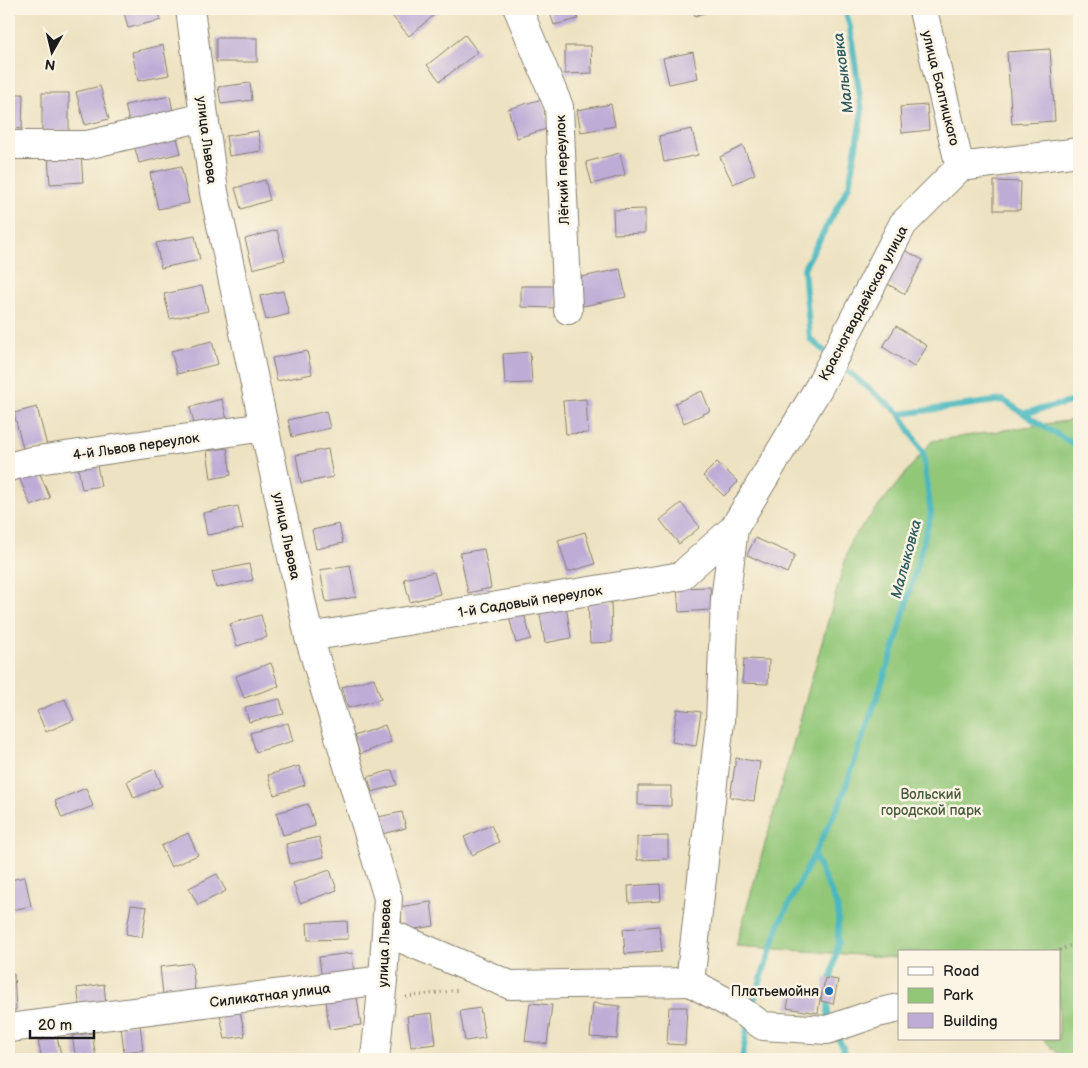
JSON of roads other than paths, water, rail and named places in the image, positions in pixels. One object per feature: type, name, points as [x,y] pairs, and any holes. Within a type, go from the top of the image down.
[{"type":"street","name":"улица Львова","points":[[190,9],[214,192],[309,637],[388,898],[376,1059]]},
{"type":"street","name":"Лёгкий переулок","points":[[518,9],[559,107],[568,310]]},
{"type":"street","name":"улица Балтицкого","points":[[924,9],[960,167]]},
{"type":"street","points":[[9,145],[88,145],[204,117]]},
{"type":"street","points":[[960,167],[1079,152]]},
{"type":"street","name":"Красногвардейская улица","points":[[734,528],[818,387],[903,224],[960,167]]},
{"type":"street","name":"4-й Львов переулок","points":[[9,467],[31,461],[264,427]]},
{"type":"street","points":[[690,982],[720,722],[725,600],[734,528]]},
{"type":"street","name":"1-й Садовый переулок","points":[[309,637],[681,576],[734,528]]},
{"type":"street","points":[[386,932],[510,985],[690,982],[734,1006],[763,1026],[834,1028],[877,1013],[898,1008]]},
{"type":"street","name":"Силикатная улица","points":[[9,1028],[383,980]]},
{"type":"waterway","name":"Малыковка","points":[[829,355],[810,339],[804,268],[849,186],[862,112],[850,27],[845,9]]},
{"type":"waterway","name":"Малыковка","points":[[751,1009],[780,922],[840,803],[895,645],[931,514],[923,453],[900,414],[838,363]]},
{"type":"waterway","points":[[900,414],[1003,400],[1079,447]]},
{"type":"waterway","points":[[1025,413],[1079,400]]},
{"type":"waterway","points":[[814,855],[838,908],[838,944],[831,979]]},
{"type":"waterway","points":[[828,1002],[828,1015],[831,1022]]},
{"type":"waterway","name":"Малыковка","points":[[742,1059],[748,1023]]},
{"type":"waterway","points":[[836,1033],[848,1059]]},
{"type":"place","name":"Платьемойня","points":[[829,991]]},
{"type":"park label","name":"Вольский городской парк","points":[[931,802]]}]
